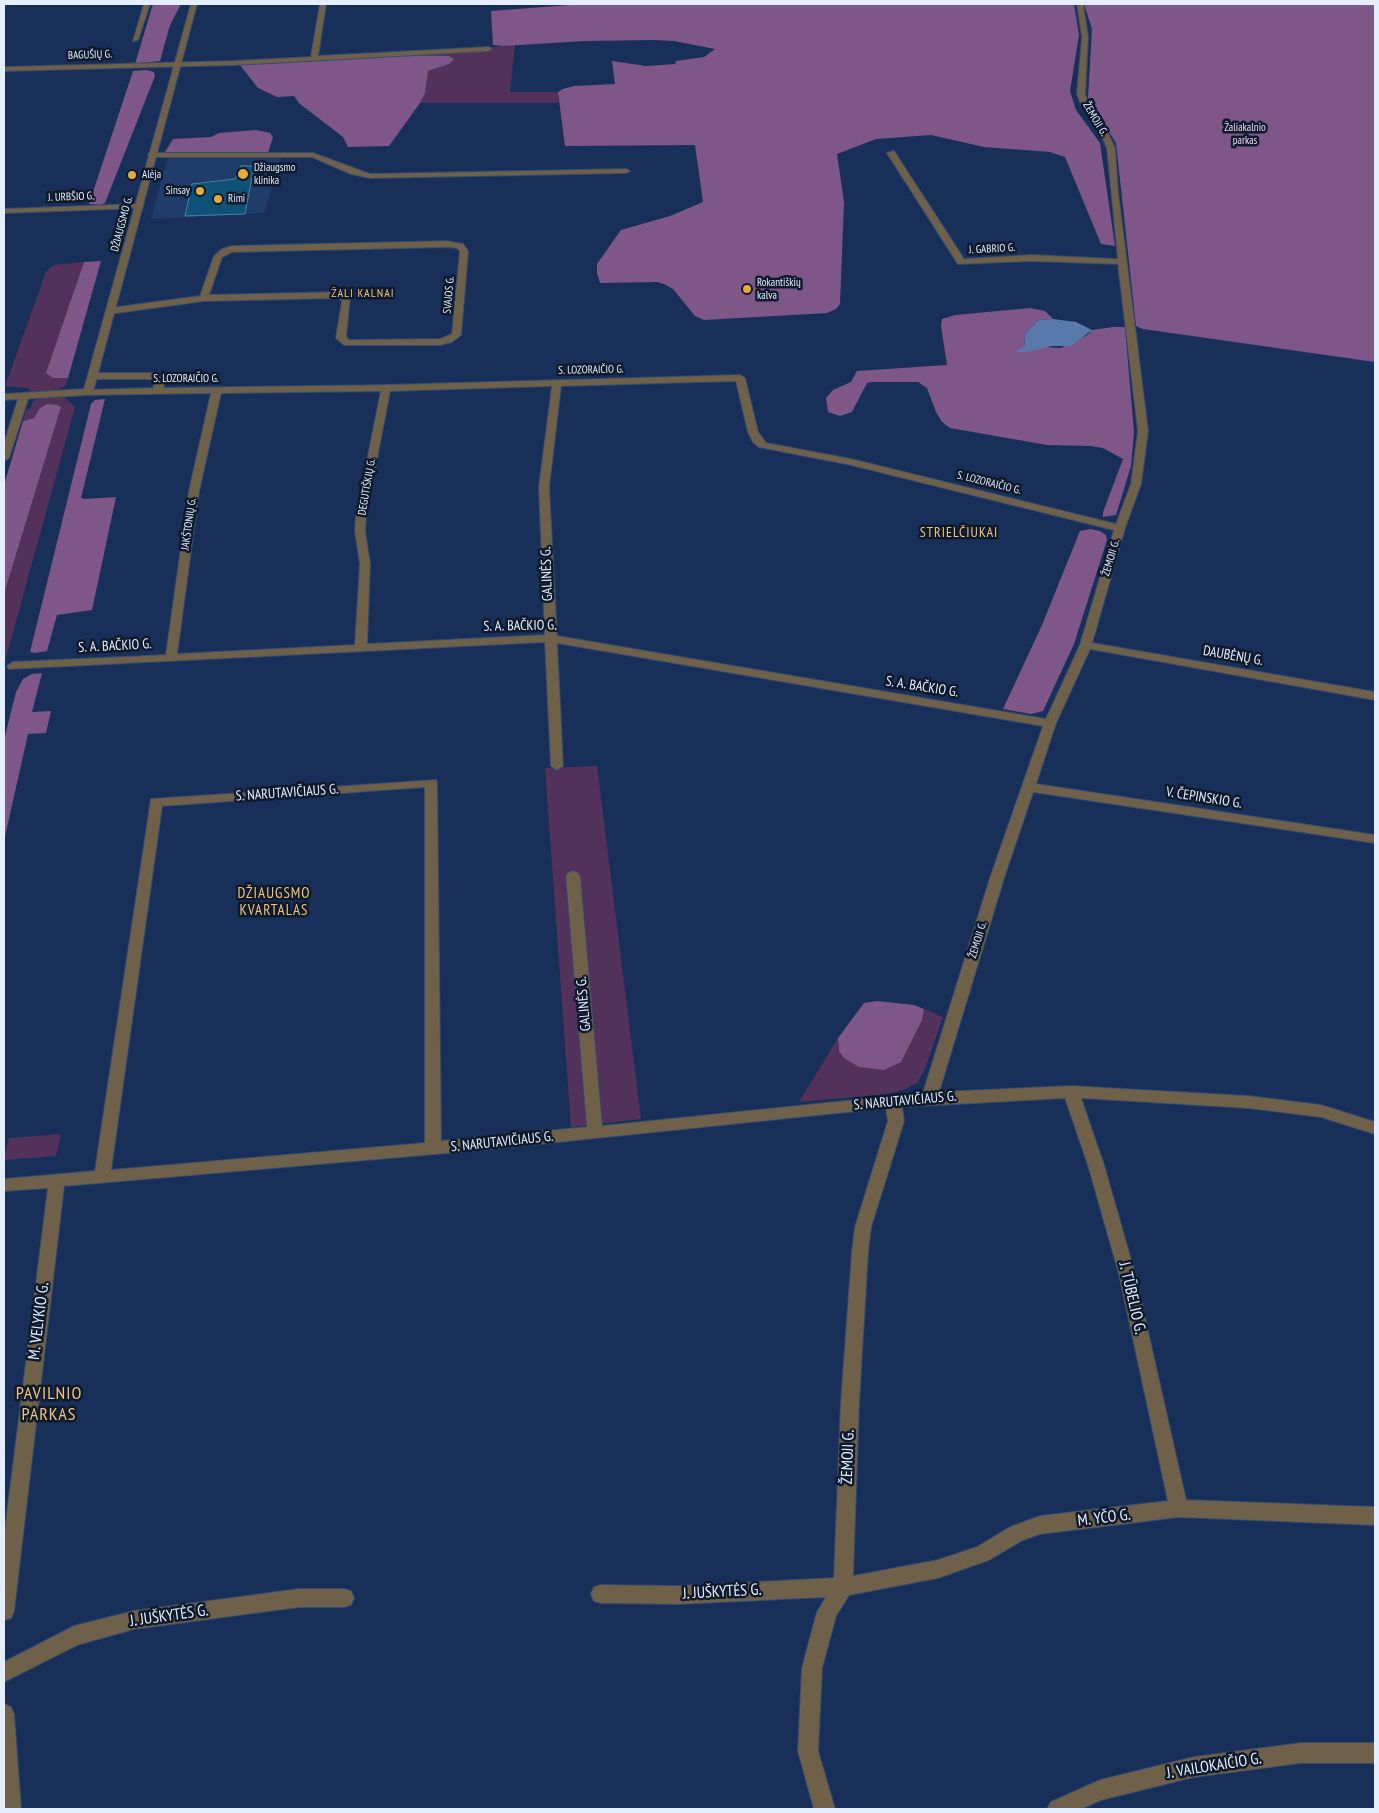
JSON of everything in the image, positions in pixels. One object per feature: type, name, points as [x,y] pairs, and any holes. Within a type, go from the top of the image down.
[{"type":"street","points":[[135,40],[147,4]]},
{"type":"street","name":"DŽIAUGSMO G.","points":[[88,392],[194,4]]},
{"type":"street","points":[[314,58],[323,4]]},
{"type":"street","name":"ŽEMOJI G.","points":[[929,1098],[997,878],[1050,723],[1086,645],[1120,528],[1136,484],[1143,432],[1114,192],[1112,148],[1102,129],[1085,105],[1081,94],[1085,37],[1080,4]]},
{"type":"street","name":"BAGUŠIŲ G.","points":[[4,69],[178,64],[489,49]]},
{"type":"street","name":"J. GABRIO G.","points":[[890,153],[961,262],[1032,258],[1123,262]]},
{"type":"street","points":[[152,155],[313,155],[354,172],[376,176],[626,171]]},
{"type":"street","name":"J. URBŠIO G.","points":[[4,211],[139,206]]},
{"type":"street","name":"SVAJOS G.","points":[[110,311],[204,298],[340,295],[346,297],[341,338],[347,343],[440,342],[449,340],[456,335],[464,251],[460,246],[447,244],[232,249],[218,256],[204,298]]},
{"type":"street","points":[[92,376],[156,376],[161,381],[157,391]]},
{"type":"street","name":"S. LOZORAIČIO G.","points":[[4,397],[88,392],[216,392],[740,378],[754,432],[757,440],[763,445],[851,462],[1120,528]]},
{"type":"street","name":"GALINĖS G.","points":[[557,383],[544,487],[549,638],[557,766]]},
{"type":"street","name":"DEGUTIŠKIŲ G.","points":[[361,646],[365,564],[360,531],[361,516],[386,388]]},
{"type":"street","name":"JAKŠTONIŲ G.","points":[[171,658],[194,491],[216,392]]},
{"type":"street","points":[[4,458],[24,396]]},
{"type":"street","name":"S. A. BAČKIO G.","points":[[13,666],[361,646],[549,638],[810,684],[1050,723]]},
{"type":"street","name":"DAUBĖNŲ G.","points":[[1086,645],[1375,696]]},
{"type":"street","name":"S. NARUTAVIČIAUS G.","points":[[102,1176],[156,802],[431,783],[433,1148]]},
{"type":"street","name":"V. ČEPINSKIO G.","points":[[1029,787],[1375,839]]},
{"type":"street","name":"GALINĖS G.","points":[[573,876],[595,1132]]},
{"type":"street","name":"S. NARUTAVIČIAUS G.","points":[[4,1185],[433,1148],[893,1101],[1071,1092],[1248,1102],[1321,1112],[1375,1128]]},
{"type":"street","name":"J. TŪBELIO G.","points":[[1071,1092],[1096,1165],[1127,1274],[1179,1508]]},
{"type":"street","name":"ŽEMOJI G.","points":[[843,1587],[850,1402],[860,1252],[863,1227],[896,1121],[893,1101]]},
{"type":"street","name":"M. VELYKIO G.","points":[[4,1611],[57,1180]]},
{"type":"street","name":"M. YČO G.","points":[[843,1587],[938,1569],[982,1554],[1017,1534],[1040,1526],[1179,1508],[1375,1516]]},
{"type":"street","points":[[824,1809],[808,1752],[812,1668],[827,1612],[843,1587]]},
{"type":"street","name":"J. JUŠKYTĖS G.","points":[[601,1594],[680,1595],[843,1587]]},
{"type":"street","name":"J. JUŠKYTĖS G.","points":[[4,1672],[74,1636],[134,1620],[299,1598],[344,1598]]},
{"type":"street","points":[[4,1714],[11,1809]]},
{"type":"street","name":"J. VAILOKAIČIO G.","points":[[1058,1809],[1100,1790],[1194,1767],[1301,1753],[1375,1753]]},
{"type":"shaded area","points":[[515,45],[510,92],[558,92],[559,103],[420,103],[425,93],[428,71],[440,67],[449,56],[410,55]]},
{"type":"shaded area","points":[[168,157],[281,158],[264,213],[151,219]]},
{"type":"shaded area","points":[[84,262],[47,373],[53,378],[68,378],[65,386],[55,391],[32,392],[28,388],[5,386],[46,272],[53,265]]},
{"type":"shaded area","points":[[1053,319],[1076,322],[1092,330],[1071,346],[1052,346],[1024,353],[1016,351],[1025,346],[1024,335],[1035,323],[1039,320]]},
{"type":"shaded area","points":[[65,398],[75,407],[4,665],[4,594],[61,407],[40,408],[34,418],[23,421],[26,410],[31,408],[32,403],[36,399]]},
{"type":"shaded area","points":[[597,766],[641,1119],[571,1127],[545,768]]},
{"type":"shaded area","points":[[924,1009],[943,1017],[925,1069],[917,1083],[903,1090],[887,1094],[799,1102],[838,1038],[839,1051],[922,1020]]},
{"type":"shaded area","points":[[61,1134],[56,1156],[4,1160],[9,1138]]},
{"type":"green space","points":[[153,4],[181,4],[170,25],[160,61],[135,64]]},
{"type":"green space","points":[[582,4],[1074,4],[1079,35],[1070,91],[1076,110],[1100,143],[1115,246],[1101,244],[1065,157],[1050,152],[984,147],[931,135],[876,139],[837,154],[844,202],[840,304],[836,309],[827,313],[704,320],[695,316],[673,289],[664,284],[657,282],[600,283],[597,264],[621,230],[670,216],[703,202],[695,145],[565,146],[558,92],[574,86],[615,84],[612,61],[646,66],[675,64],[676,61],[704,57],[715,49],[674,41],[653,40],[493,45],[491,11]]},
{"type":"green space","name":"Žaliakalnio parkas","points":[[1084,4],[1375,4],[1375,362],[1143,329],[1136,326],[1116,143],[1088,99],[1092,29]]},
{"type":"green space","points":[[410,55],[449,56],[454,59],[449,64],[428,71],[425,93],[420,103],[389,146],[348,147],[343,137],[300,104],[294,96],[277,97],[258,88],[240,65],[240,63]]},
{"type":"green space","points":[[146,70],[154,72],[155,76],[105,203],[100,205],[89,204],[133,71]]},
{"type":"green space","points":[[256,130],[270,133],[273,137],[268,153],[165,152],[173,139],[211,137],[219,133]]},
{"type":"green space","points":[[101,261],[68,378],[53,378],[46,373],[84,262]]},
{"type":"green space","points":[[1030,308],[1045,311],[1053,319],[1039,320],[1035,323],[1024,335],[1025,346],[1061,348],[1087,335],[1092,330],[1125,327],[1134,432],[1131,466],[1116,515],[1103,517],[1103,512],[1123,459],[1103,448],[1047,445],[950,428],[942,422],[936,412],[927,388],[918,382],[867,383],[852,412],[840,416],[828,412],[826,398],[833,390],[851,382],[857,371],[947,365],[941,326],[942,319],[955,315]]},
{"type":"green space","points":[[105,399],[81,498],[116,497],[92,610],[57,615],[47,651],[30,652],[91,404],[95,400]]},
{"type":"green space","points":[[47,404],[61,407],[4,594],[4,485],[23,421],[34,418],[40,408]]},
{"type":"green space","points":[[1090,529],[1100,531],[1106,535],[1107,540],[1074,644],[1043,711],[1031,714],[1003,709],[1042,625],[1080,531]]},
{"type":"green space","points":[[42,673],[32,712],[51,711],[46,733],[28,734],[4,841],[4,740],[16,692],[23,679],[32,674]]},
{"type":"green space","points":[[877,1001],[914,1005],[924,1009],[922,1020],[901,1062],[884,1070],[859,1067],[844,1058],[839,1051],[838,1038],[864,1003]]},
{"type":"building","name":"Rimi","points":[[241,166],[254,166],[245,214],[185,216],[192,184],[235,179]]},
{"type":"place","name":"Džiaugsmo klinika","points":[[243,174]]},
{"type":"place","name":"Alėja","points":[[132,175]]},
{"type":"place","name":"Sinsay","points":[[200,191]]},
{"type":"place","name":"Rimi","points":[[218,199]]},
{"type":"place","name":"Rokantiškių kalva","points":[[747,289]]},
{"type":"district","name":"ŽALI KALNAI","points":[[363,294]]},
{"type":"district","name":"STRIELČIUKAI","points":[[959,533]]},
{"type":"district","name":"DŽIAUGSMO KVARTALAS","points":[[274,902]]},
{"type":"district","name":"PAVILNIO PARKAS","points":[[49,1404]]}]
